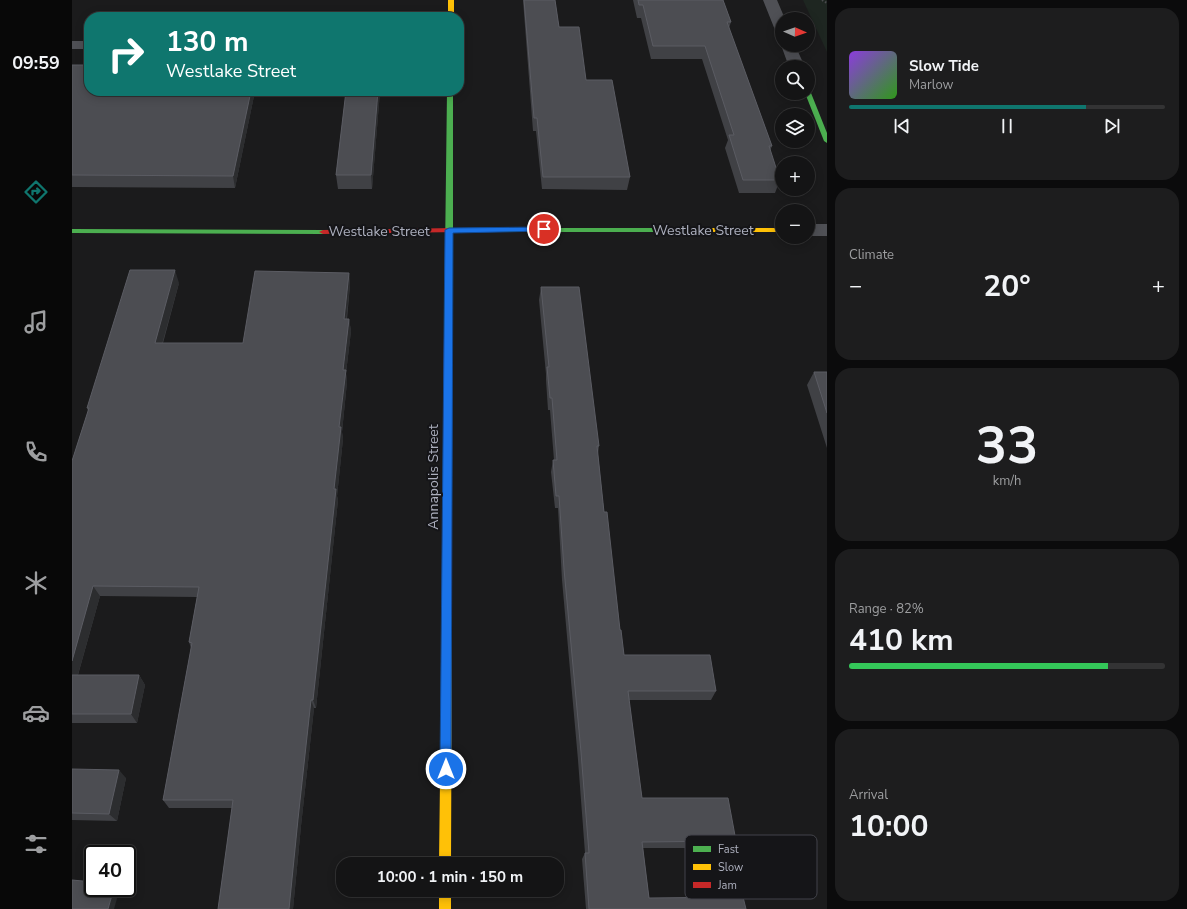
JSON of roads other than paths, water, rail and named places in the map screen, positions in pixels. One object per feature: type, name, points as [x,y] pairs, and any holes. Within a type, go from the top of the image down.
[{"type":"street","points":[[451,0],[451,12]]},
{"type":"street","points":[[770,0],[775,12]]},
{"type":"street","points":[[72,46],[84,45]]},
{"type":"street","name":"Annapolis Street","points":[[445,857],[450,96]]},
{"type":"street","points":[[811,100],[827,141]]},
{"type":"street","name":"Westlake Street","points":[[73,233],[393,232],[512,229],[775,230]]},
{"type":"street","points":[[815,230],[827,230]]},
{"type":"street","points":[[445,897],[445,909]]}]
